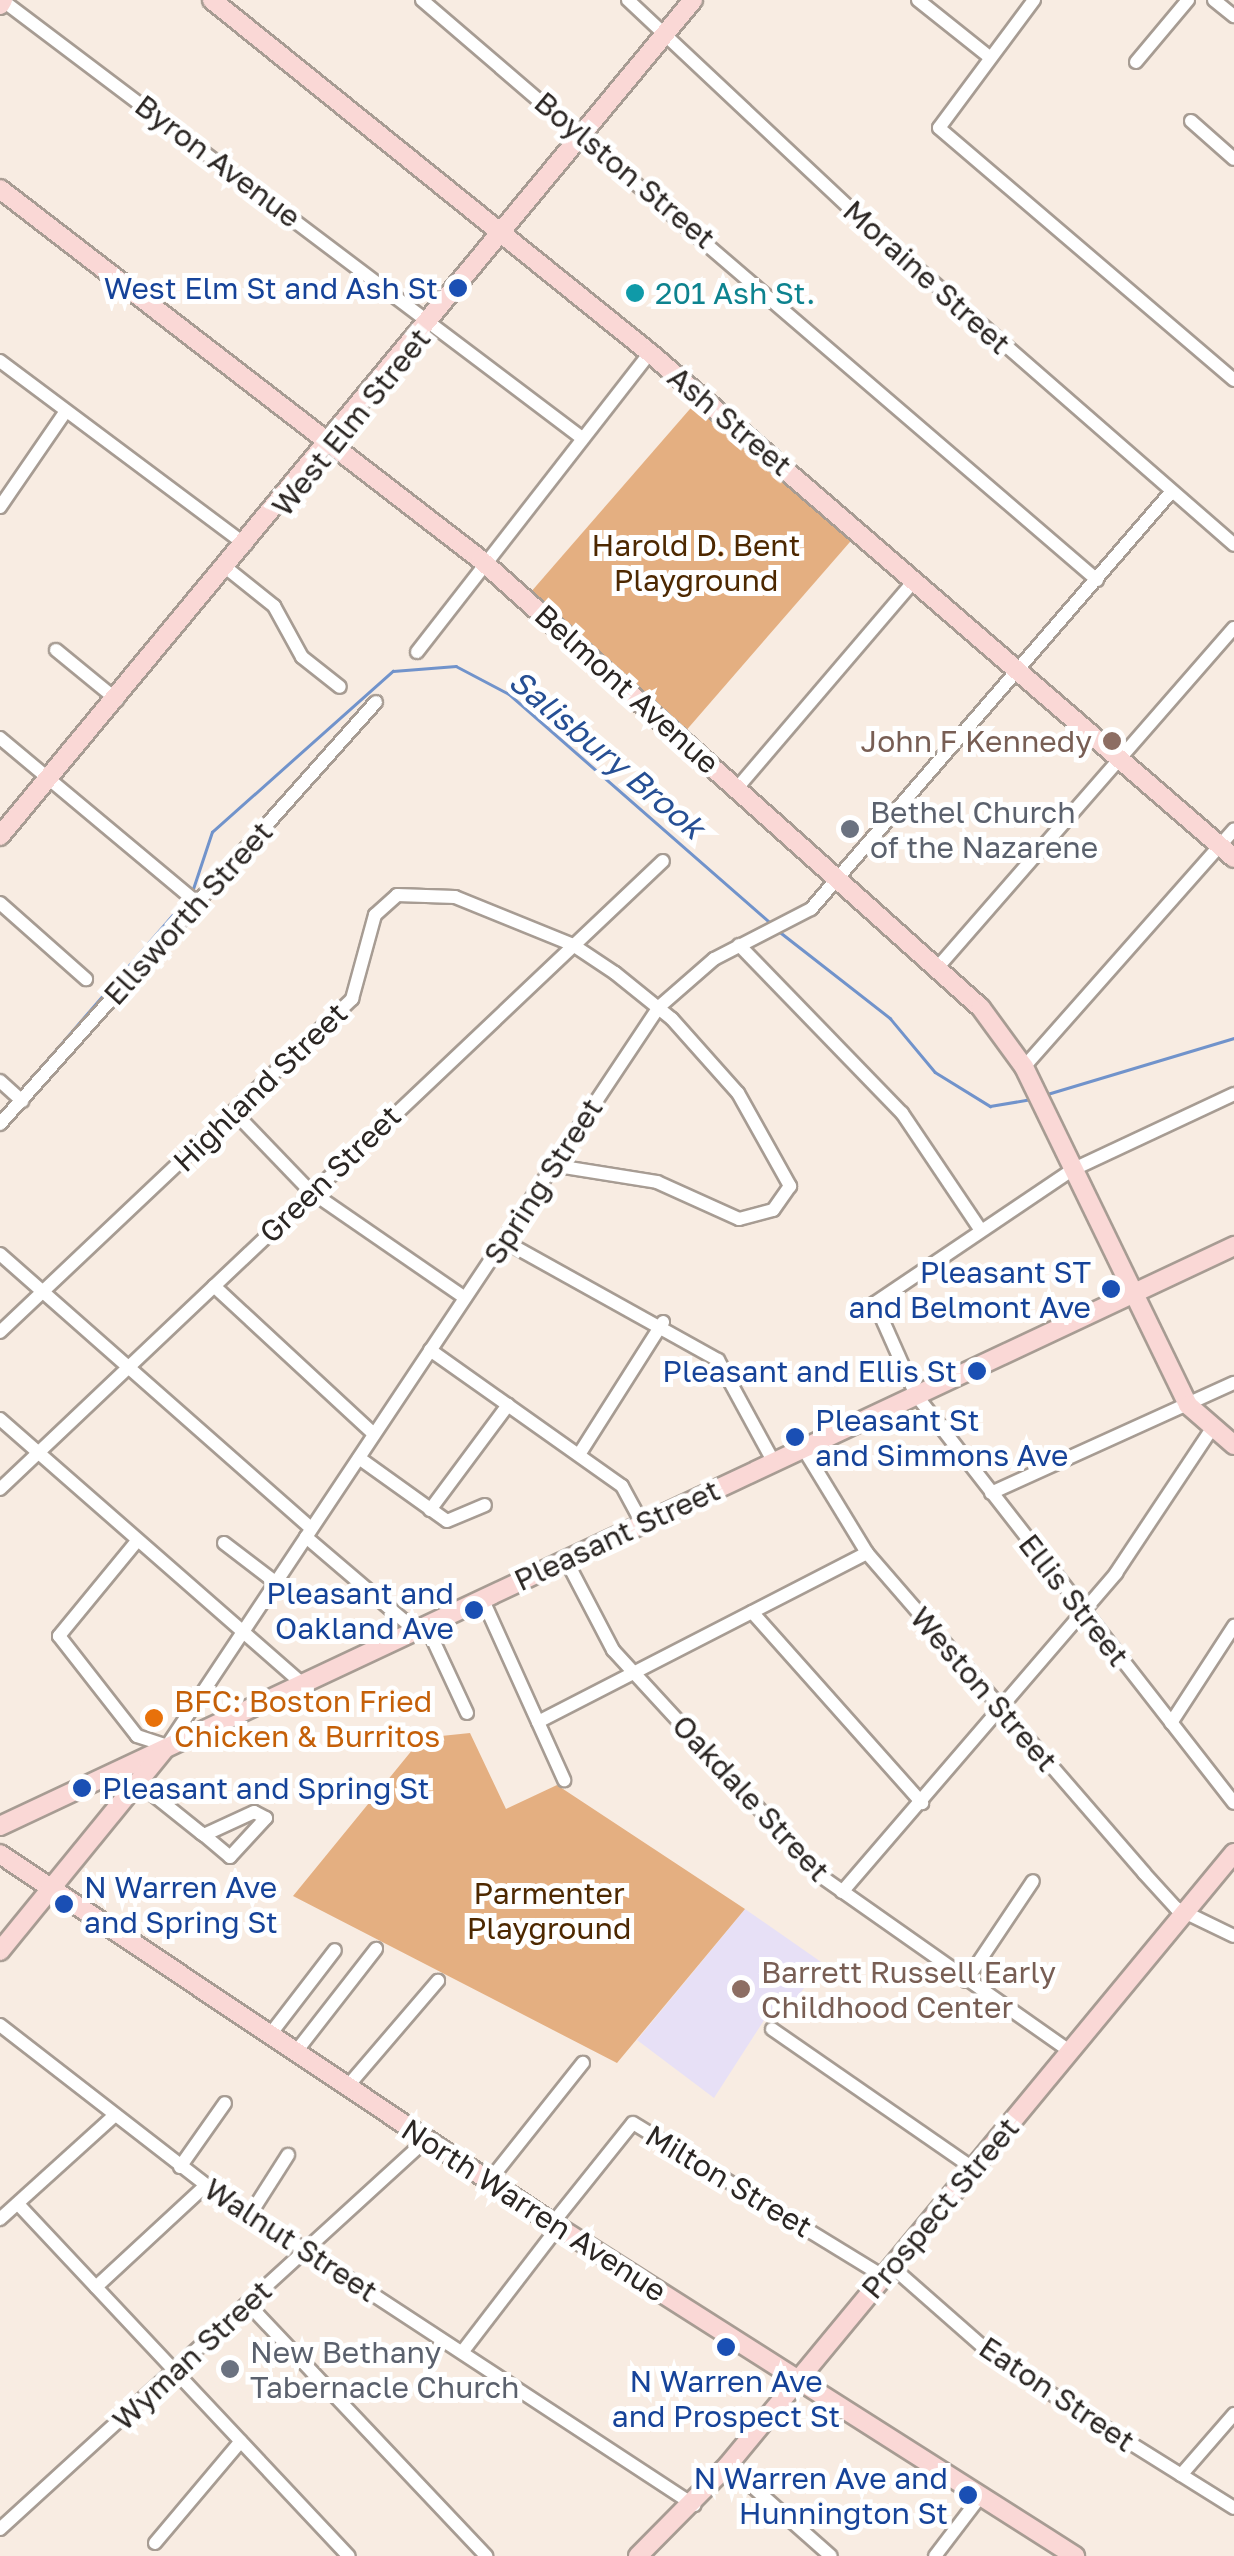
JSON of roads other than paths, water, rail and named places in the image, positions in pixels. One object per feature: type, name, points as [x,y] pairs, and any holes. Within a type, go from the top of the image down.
[{"type":"street","name":"Ash Street","points":[[212,0],[650,353],[1227,852]]},
{"type":"street","name":"Boylston Street","points":[[422,0],[586,134],[1097,580]]},
{"type":"street","name":"Moraine Street","points":[[628,0],[1234,545]]},
{"type":"street","name":"West Elm Street","points":[[0,836],[229,570],[694,0]]},
{"type":"street","points":[[918,0],[987,55]]},
{"type":"street","points":[[1034,0],[987,55],[939,128],[1234,380]]},
{"type":"street","points":[[1136,62],[1188,0]]},
{"type":"street","points":[[1214,0],[1234,16]]},
{"type":"street","name":"Byron Avenue","points":[[2,1],[582,438]]},
{"type":"street","points":[[1191,122],[1234,159]]},
{"type":"street","name":"Belmont Avenue","points":[[0,189],[480,560],[938,967],[1024,1067],[1188,1405],[1211,1430],[1234,1446]]},
{"type":"street","points":[[418,652],[480,560],[650,353]]},
{"type":"street","points":[[0,361],[248,547]]},
{"type":"street","points":[[0,507],[66,411]]},
{"type":"street","name":"Spring Street","points":[[0,1951],[141,1785],[659,1006],[739,945],[786,924],[837,878],[1172,492]]},
{"type":"street","points":[[229,570],[261,592],[302,657],[340,687]]},
{"type":"street","points":[[738,787],[915,580]]},
{"type":"street","points":[[938,967],[1234,628]]},
{"type":"street","points":[[56,650],[117,700]]},
{"type":"street","name":"Ellsworth Street","points":[[0,1124],[191,898],[376,702]]},
{"type":"street","points":[[0,738],[53,774],[191,898]]},
{"type":"street","points":[[1024,1067],[1227,852],[1234,830]]},
{"type":"street","name":"Green Street","points":[[0,1489],[663,860]]},
{"type":"street","name":"Highland Street","points":[[0,1332],[352,999],[375,916],[397,895],[456,898],[573,946],[659,1006],[767,1135],[790,1186],[784,1200],[739,1218],[657,1182],[552,1165]]},
{"type":"street","points":[[0,903],[86,979]]},
{"type":"street","points":[[739,945],[902,1114],[980,1229],[1072,1170],[1234,1094]]},
{"type":"street","points":[[0,1081],[22,1101]]},
{"type":"street","points":[[234,1112],[310,1191],[464,1298]]},
{"type":"street","name":"Ellis Street","points":[[980,1229],[876,1303],[916,1395],[1234,1804]]},
{"type":"street","points":[[504,1241],[664,1322],[718,1360],[773,1461]]},
{"type":"street","name":"Pleasant Street","points":[[0,1826],[1234,1246]]},
{"type":"street","points":[[0,1254],[131,1364],[309,1532],[421,1628],[468,1713]]},
{"type":"street","points":[[214,1286],[374,1434]]},
{"type":"street","points":[[580,1453],[664,1322]]},
{"type":"street","points":[[430,1350],[622,1486],[642,1523]]},
{"type":"street","points":[[991,1493],[1234,1383]]},
{"type":"street","points":[[430,1510],[508,1405]]},
{"type":"street","points":[[0,1419],[303,1684]]},
{"type":"street","points":[[842,1892],[1084,1612],[1211,1430]]},
{"type":"street","name":"Weston Street","points":[[803,1448],[867,1553],[1144,1873],[1188,1909],[1234,1936]]},
{"type":"street","points":[[359,1458],[430,1510],[455,1522],[486,1504]]},
{"type":"street","points":[[138,1541],[59,1636],[136,1736],[166,1746]]},
{"type":"street","points":[[224,1543],[275,1582]]},
{"type":"street","points":[[538,1722],[867,1553]]},
{"type":"street","name":"Oakdale Street","points":[[566,1560],[612,1650],[842,1892],[1071,2052]]},
{"type":"street","points":[[482,1598],[564,1780]]},
{"type":"street","points":[[752,1612],[922,1803]]},
{"type":"street","points":[[1171,1724],[1234,1626]]},
{"type":"street","points":[[141,1785],[204,1835],[237,1856],[266,1818],[254,1812],[204,1835]]},
{"type":"street","name":"Prospect Street","points":[[638,2556],[694,2505],[728,2465],[1234,1853]]},
{"type":"street","name":"North Warren Avenue","points":[[0,1854],[489,2182],[796,2382],[1074,2556]]},
{"type":"street","points":[[966,1981],[1034,1881]]},
{"type":"street","points":[[295,2053],[376,1949]]},
{"type":"street","points":[[269,2036],[335,1950]]},
{"type":"street","points":[[347,2087],[438,1981]]},
{"type":"street","name":"Walnut Street","points":[[0,2025],[113,2117],[206,2185],[694,2505]]},
{"type":"street","points":[[772,2028],[973,2168]]},
{"type":"street","points":[[489,2182],[584,2062]]},
{"type":"street","points":[[180,2167],[224,2103]]},
{"type":"street","points":[[0,2219],[113,2117]]},
{"type":"street","name":"Milton Street","points":[[555,2225],[633,2123],[887,2271]]},
{"type":"street","name":"Wyman Street","points":[[0,2528],[176,2372],[426,2140]]},
{"type":"street","points":[[251,2213],[288,2155]]},
{"type":"street","points":[[96,2287],[206,2185]]},
{"type":"street","points":[[18,2204],[349,2556]]},
{"type":"street","points":[[463,2351],[555,2225]]},
{"type":"street","name":"Eaton Street","points":[[887,2271],[999,2361],[1234,2508]]},
{"type":"street","points":[[248,2304],[486,2556]]},
{"type":"street","points":[[1181,2476],[1234,2414]]},
{"type":"street","points":[[154,2543],[241,2441]]},
{"type":"street","points":[[728,2465],[830,2556]]},
{"type":"street","points":[[935,2556],[980,2497]]},
{"type":"waterway","name":"Salisbury Brook","points":[[192,892],[212,832],[393,671],[456,666],[509,694],[771,923]]},
{"type":"waterway","name":"Salisbury Brook","points":[[40,1068],[184,902]]},
{"type":"waterway","name":"Salisbury Brook","points":[[780,932],[890,1018],[935,1072],[990,1106],[1032,1099]]},
{"type":"waterway","name":"Salisbury Brook","points":[[1044,1095],[1234,1038]]},
{"type":"place","name":"West Elm St and Ash St","points":[[458,288]]},
{"type":"place","name":"201 Ash St.","points":[[635,293]]},
{"type":"place","name":"John F Kennedy","points":[[1112,741]]},
{"type":"place","name":"Bethel Church of the Nazarene","points":[[850,829]]},
{"type":"place","name":"Pleasant ST and Belmont Ave","points":[[1111,1289]]},
{"type":"place","name":"Pleasant and Ellis St","points":[[977,1371]]},
{"type":"place","name":"Pleasant St and Simmons Ave","points":[[795,1437]]},
{"type":"place","name":"Pleasant and Oakland Ave","points":[[474,1610]]},
{"type":"place","name":"BFC: Boston Fried Chicken & Burritos","points":[[154,1718]]},
{"type":"place","name":"Pleasant and Spring St","points":[[82,1788]]},
{"type":"place","name":"N Warren Ave and Spring St","points":[[64,1904]]},
{"type":"place","name":"Barrett Russell Early Childhood Center","points":[[741,1989]]},
{"type":"place","name":"N Warren Ave and Prospect St","points":[[726,2347]]},
{"type":"place","name":"New Bethany Tabernacle Church","points":[[230,2369]]},
{"type":"place","name":"N Warren Ave and Hunnington St","points":[[968,2495]]},
{"type":"park label","name":"Harold D. Bent Playground","points":[[696,562]]},
{"type":"park label","name":"Parmenter Playground","points":[[549,1910]]}]
